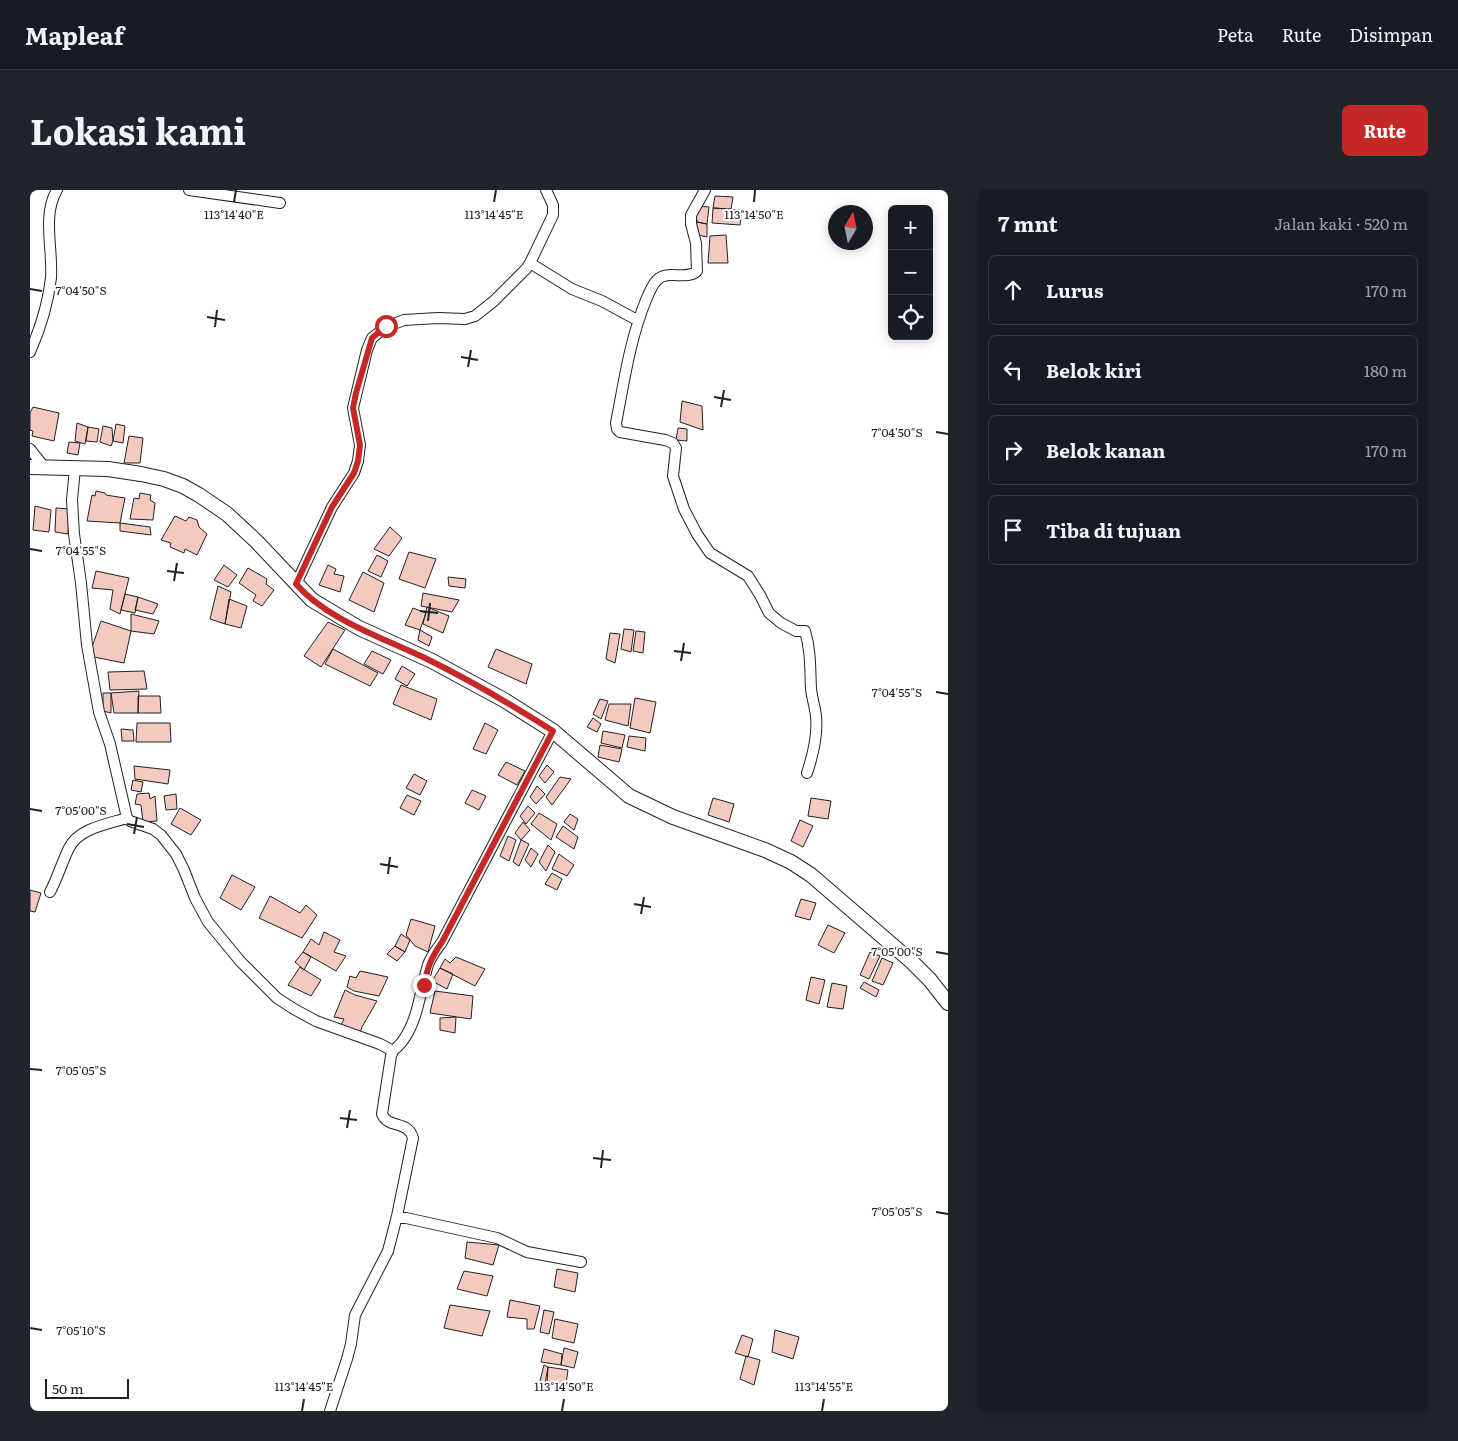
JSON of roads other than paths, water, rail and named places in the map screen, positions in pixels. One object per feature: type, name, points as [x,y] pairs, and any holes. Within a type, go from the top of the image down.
[{"type":"main road","points":[[30,467],[108,469],[141,474],[164,479],[183,486],[199,495],[227,514],[257,542],[312,600],[349,622],[432,661],[504,700],[553,731],[629,796],[673,817],[765,850],[791,862],[812,875],[912,962],[930,980],[948,1003]]},
{"type":"street","points":[[30,352],[48,303],[51,260],[49,218],[51,203],[57,190]]},
{"type":"street","points":[[189,190],[280,204]]},
{"type":"street","points":[[296,584],[332,507],[354,473],[358,461],[360,445],[353,408],[372,338],[386,326],[404,320],[465,319],[475,316],[494,301],[526,270],[553,214],[553,205],[546,190]]},
{"type":"street","points":[[705,190],[691,215],[691,224],[696,243],[698,266],[696,272],[689,275],[665,275],[658,278],[653,285],[637,320],[616,423],[617,429],[620,432],[673,443],[676,448],[673,476],[684,509],[697,534],[710,553],[748,576],[769,613],[781,623],[796,631],[805,631],[809,646],[811,692],[816,717],[816,736],[812,759],[807,773]]},
{"type":"street","points":[[530,263],[572,289],[602,301],[637,320]]},
{"type":"street","points":[[30,449],[44,468]]},
{"type":"street","points":[[75,468],[72,500],[74,534],[87,645],[99,712],[110,744],[127,818],[130,821],[153,829],[161,835],[176,854],[195,898],[208,922],[240,961],[277,998],[316,1021],[380,1044],[393,1051]]},
{"type":"street","points":[[330,1411],[351,1344],[355,1315],[388,1251],[398,1216],[414,1138],[407,1128],[387,1121],[382,1114],[391,1056],[393,1051],[403,1041],[417,1010],[432,956],[442,942],[553,731]]},
{"type":"street","points":[[50,892],[70,846],[77,838],[86,831],[127,818]]},
{"type":"street","points":[[398,1216],[496,1238],[534,1254],[581,1262]]}]
